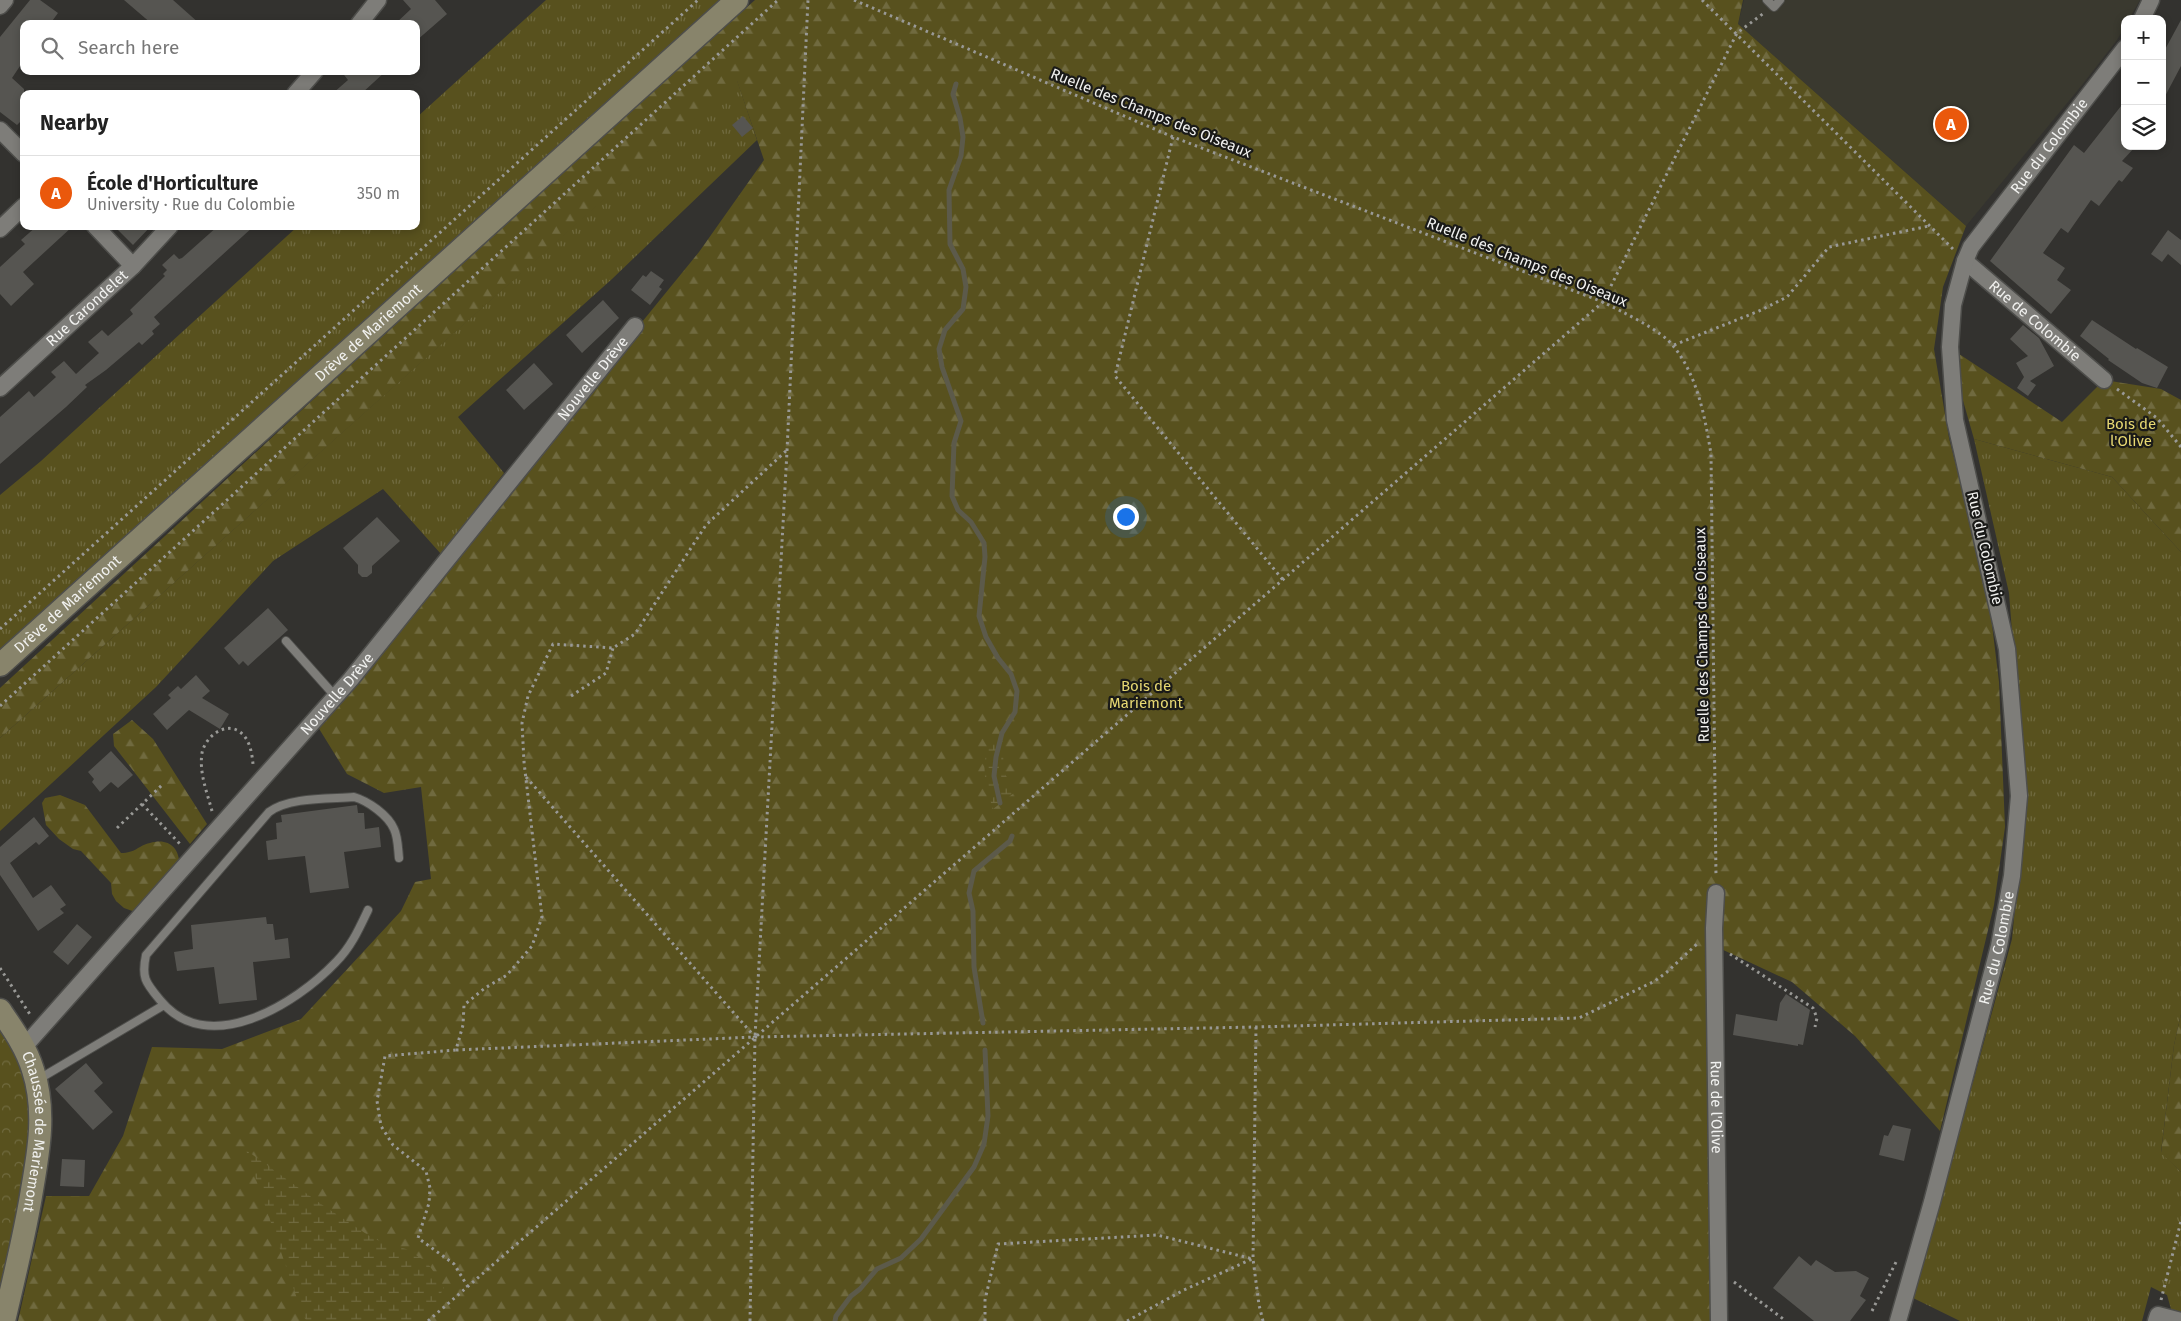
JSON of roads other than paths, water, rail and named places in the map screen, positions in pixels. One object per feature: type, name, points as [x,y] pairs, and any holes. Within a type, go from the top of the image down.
[{"type":"street","points":[[0,6],[5,0]]},
{"type":"street","points":[[362,20],[378,0]]},
{"type":"street","name":"Drève de Mariemont","points":[[0,665],[737,0]]},
{"type":"street","points":[[2144,15],[2151,0]]},
{"type":"street","name":"Rue du Colombie","points":[[1898,1321],[1930,1211],[1998,946],[2012,876],[2019,796],[2007,648],[1955,420],[1950,348],[1954,305],[1965,262],[1972,247],[2121,53]]},
{"type":"street","points":[[298,90],[312,75]]},
{"type":"street","points":[[0,130],[20,150]]},
{"type":"street","points":[[0,229],[20,210]]},
{"type":"street","points":[[99,230],[133,266]]},
{"type":"street","name":"Rue Carondelet","points":[[0,388],[133,266],[166,230]]},
{"type":"street","name":"Rue de Colombie","points":[[1965,262],[2104,380]]},
{"type":"street","name":"Nouvelle Drève","points":[[24,1047],[335,696],[635,326]]},
{"type":"street","name":"Rue de l'Olive","points":[[1716,893],[1720,1321]]},
{"type":"street","name":"Chaussée de Mariemont","points":[[0,1010],[24,1047],[36,1080],[41,1129],[40,1148],[26,1229],[4,1321]]},
{"type":"street","points":[[2157,1318],[2181,1321]]},
{"type":"lane","points":[[1766,0],[1774,7],[1780,0]]},
{"type":"lane","points":[[286,641],[335,696]]},
{"type":"lane","points":[[368,910],[354,940],[336,962],[294,997],[261,1015],[230,1025],[213,1026],[194,1022],[180,1016],[164,1005],[145,982],[143,969],[146,955],[276,806],[288,803],[354,797],[372,804],[394,829],[399,858]]},
{"type":"lane","points":[[36,1080],[164,1005]]},
{"type":"waterway","points":[[956,84],[953,94],[963,137],[961,156],[949,190],[950,244],[963,269],[966,287],[963,309],[945,330],[939,349],[942,367],[961,421],[954,443],[952,496],[958,510],[971,522],[984,543],[985,557],[979,616],[986,637],[998,658],[1011,674],[1017,691],[1015,712],[1002,733],[996,757],[994,776],[1000,803]]},
{"type":"waterway","points":[[983,1023],[974,967],[973,911],[969,893],[974,871],[1010,841],[1012,836]]},
{"type":"waterway","points":[[835,1321],[836,1316],[851,1296],[860,1289],[877,1269],[901,1258],[921,1239],[974,1167],[984,1144],[988,1116],[985,1050]]},
{"type":"place","name":"École d'Horticulture","points":[[1951,124]]},
{"type":"park label","name":"Bois de l'Olive","points":[[2131,432]]},
{"type":"park label","name":"Bois de Mariemont","points":[[1146,694]]}]
